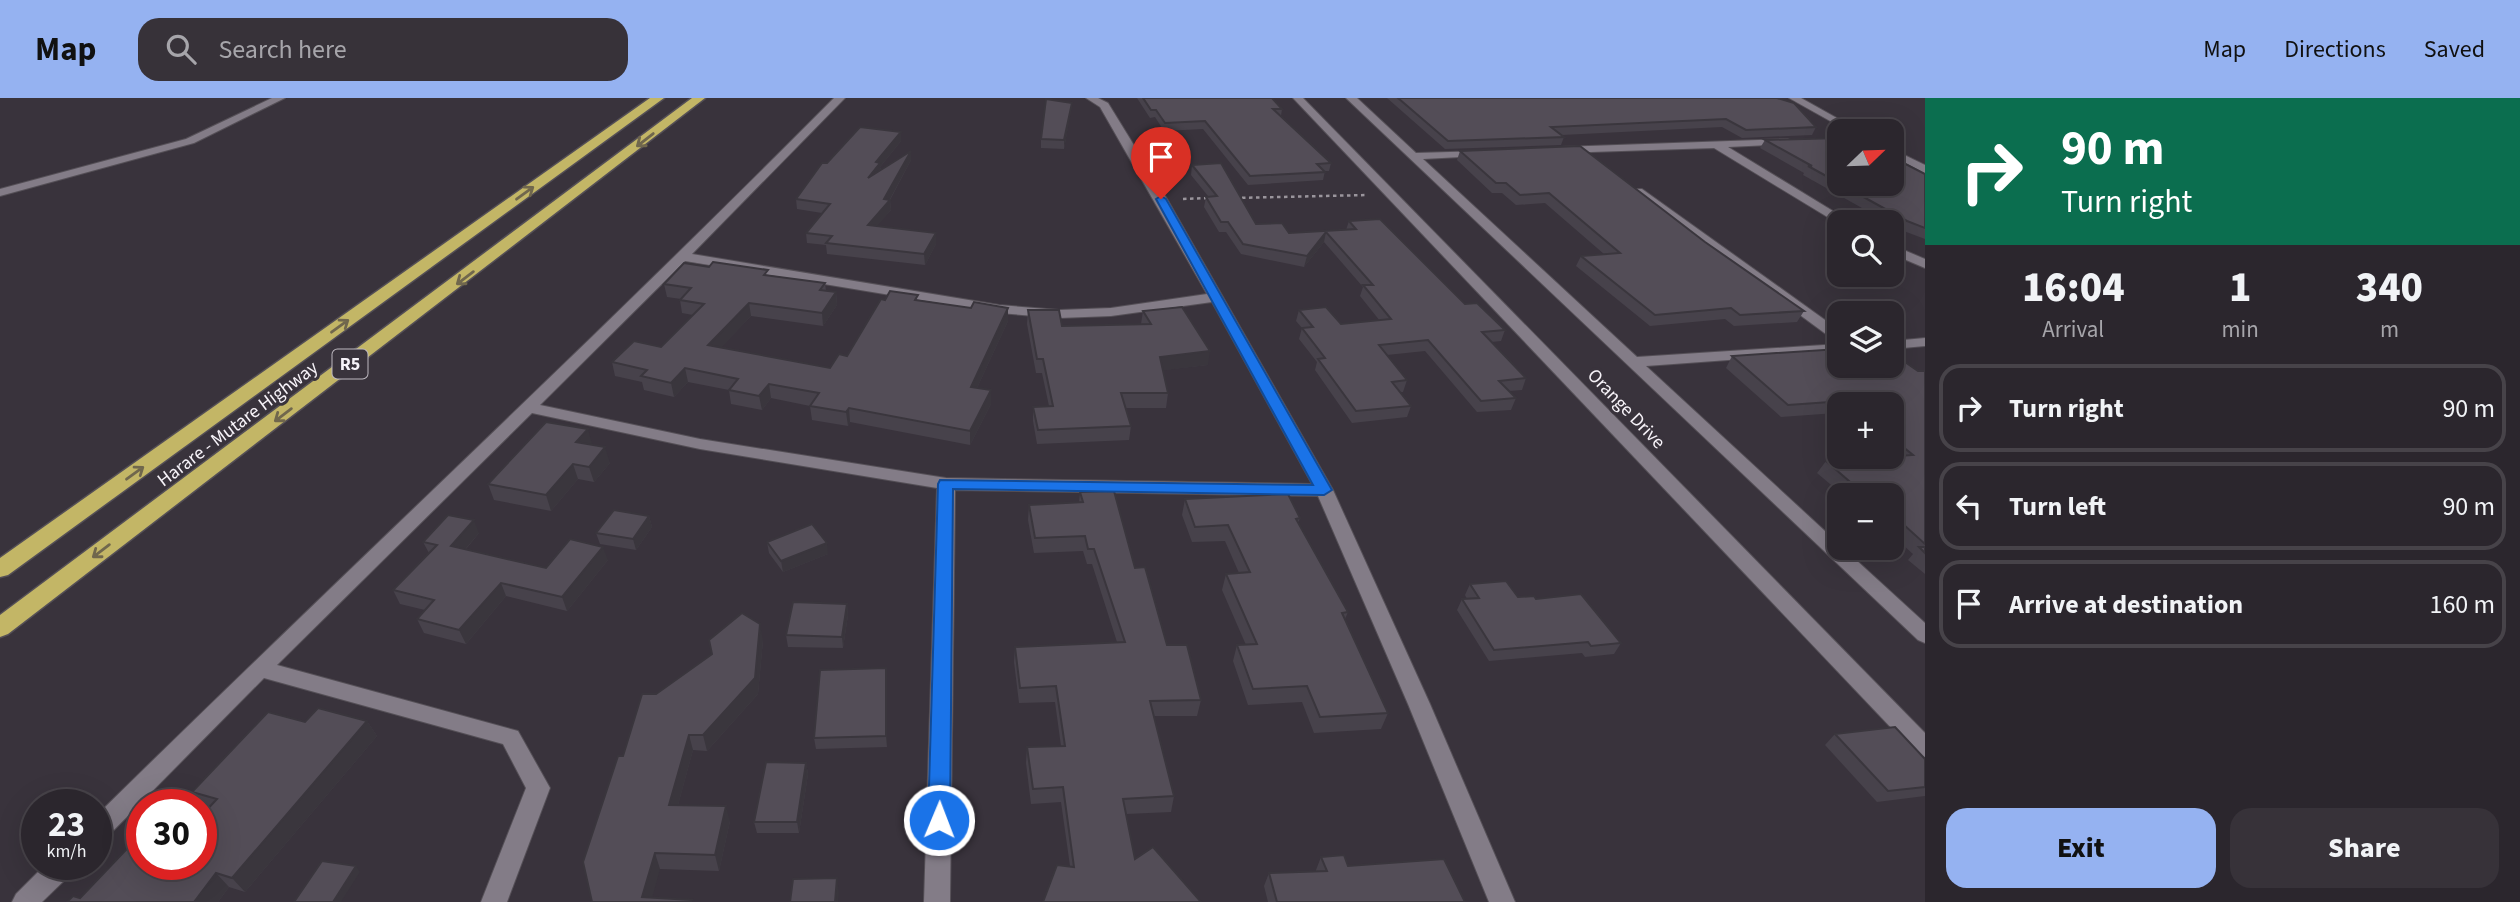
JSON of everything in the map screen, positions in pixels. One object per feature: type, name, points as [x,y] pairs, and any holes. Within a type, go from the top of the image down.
[{"type":"highway","name":"Harare - Mutare Highway","points":[[0,569],[658,98]]},
{"type":"highway","name":"Harare - Mutare Highway","points":[[0,628],[699,98]]},
{"type":"street","points":[[0,193],[166,149],[212,132],[280,98]]},
{"type":"street","points":[[112,816],[258,668],[526,407],[685,257],[840,98]]},
{"type":"street","points":[[1091,98],[1104,105],[1161,199],[1324,490],[1414,692],[1502,902]]},
{"type":"street","name":"Orange Drive","points":[[1298,98],[1925,748]]},
{"type":"street","points":[[1351,98],[1925,635]]},
{"type":"street","points":[[1794,98],[1833,119]]},
{"type":"street","points":[[1543,151],[1801,141]]},
{"type":"street","points":[[1714,143],[1827,211]]},
{"type":"street","points":[[1582,149],[1602,165]]},
{"type":"street","points":[[1413,156],[1491,153]]},
{"type":"street","points":[[1904,159],[1925,170]]},
{"type":"street","points":[[1623,180],[1827,328]]},
{"type":"street","points":[[1904,254],[1925,264]]},
{"type":"street","points":[[685,257],[999,309],[1059,314],[1111,312],[1215,298]]},
{"type":"street","points":[[1904,344],[1925,342]]},
{"type":"street","points":[[1634,362],[1827,349]]},
{"type":"street","points":[[526,407],[700,444],[946,484],[1324,490]]},
{"type":"street","points":[[937,902],[946,484]]},
{"type":"street","points":[[258,668],[510,737],[538,788],[494,902]]},
{"type":"street","points":[[25,902],[48,880]]},
{"type":"path","points":[[1229,198],[1392,194]]},
{"type":"path","points":[[1161,199],[1215,198]]},
{"type":"building","points":[[1143,98],[1272,98],[1282,109],[1273,109],[1331,163],[1317,164],[1325,172],[1250,176],[1205,121],[1165,123]]},
{"type":"building","points":[[1398,98],[1777,98],[1794,103],[1816,127],[1746,130],[1726,119],[1551,127],[1564,137],[1448,141]]},
{"type":"building","points":[[1046,99],[1072,103],[1064,140],[1041,139]]},
{"type":"building","points":[[860,127],[901,132],[876,162],[880,163],[868,178],[911,151],[884,199],[890,200],[868,225],[936,233],[924,254],[826,243],[832,236],[806,233],[830,204],[796,199],[822,163],[827,163]]},
{"type":"building","points":[[1827,138],[1827,176],[1808,166],[1812,166],[1765,140]]},
{"type":"building","points":[[1580,146],[1705,242],[1804,311],[1740,315],[1731,308],[1655,315],[1581,256],[1620,253],[1549,193],[1520,195],[1506,183],[1496,183],[1460,151]]},
{"type":"building","points":[[1221,163],[1256,224],[1282,223],[1289,233],[1356,229],[1349,221],[1380,219],[1465,304],[1477,303],[1505,330],[1482,332],[1526,378],[1499,381],[1516,398],[1481,401],[1428,340],[1379,345],[1407,380],[1392,382],[1411,406],[1356,411],[1318,359],[1325,358],[1302,328],[1313,327],[1299,310],[1326,307],[1341,324],[1391,319],[1363,285],[1373,285],[1326,232],[1307,256],[1243,244],[1228,222],[1221,222],[1206,197],[1217,196],[1192,165]]},
{"type":"building","points":[[1904,163],[1925,174],[1925,228],[1904,219],[1904,210],[1887,210],[1862,196],[1904,196]]},
{"type":"building","points":[[713,262],[768,270],[764,275],[825,283],[820,290],[836,292],[822,313],[749,303],[708,345],[830,368],[839,354],[847,356],[881,299],[885,300],[890,291],[918,295],[915,300],[971,308],[974,302],[1008,308],[971,387],[991,390],[970,431],[849,408],[846,412],[810,406],[819,393],[769,384],[759,396],[729,390],[738,379],[685,368],[671,383],[641,376],[647,370],[612,362],[634,341],[661,347],[704,304],[680,300],[691,288],[664,284],[684,263],[709,267]]},
{"type":"building","points":[[1182,307],[1210,351],[1160,357],[1168,393],[1121,393],[1131,426],[1038,430],[1033,407],[1053,406],[1043,359],[1037,359],[1028,310],[1059,310],[1062,326],[1151,324],[1143,311]]},
{"type":"building","points":[[1827,350],[1827,378],[1904,378],[1904,361],[1918,371],[1925,371],[1925,544],[1904,525],[1904,483],[1851,483],[1835,469],[1904,469],[1904,456],[1913,455],[1904,448],[1904,392],[1827,392],[1827,402],[1788,405],[1732,356]]},
{"type":"building","points":[[546,422],[588,429],[576,442],[605,447],[589,467],[573,464],[546,495],[488,484]]},
{"type":"building","points":[[1114,491],[1135,568],[1145,567],[1167,645],[1187,645],[1201,700],[1150,701],[1174,796],[1123,799],[1135,859],[1153,847],[1201,902],[1043,902],[1057,865],[1074,867],[1063,787],[1033,789],[1027,747],[1065,746],[1056,686],[1020,688],[1015,647],[1125,642],[1094,549],[1088,549],[1085,536],[1035,538],[1029,505],[1083,502],[1080,492]]},
{"type":"building","points":[[1288,494],[1300,518],[1296,519],[1348,612],[1342,613],[1388,713],[1320,717],[1307,686],[1253,689],[1237,645],[1257,644],[1226,574],[1250,572],[1228,525],[1195,527],[1185,499]]},
{"type":"building","points":[[614,510],[649,516],[633,539],[596,533]]},
{"type":"building","points":[[448,515],[474,520],[451,546],[546,568],[570,539],[603,547],[562,597],[501,583],[459,630],[417,619],[434,600],[393,590],[437,545],[423,542]]},
{"type":"building","points":[[812,524],[827,543],[781,561],[767,542]]},
{"type":"building","points":[[1506,581],[1518,597],[1534,596],[1536,599],[1581,594],[1621,643],[1591,646],[1588,642],[1494,650],[1462,599],[1479,598],[1470,584]]},
{"type":"building","points":[[793,602],[847,604],[842,637],[786,635]]},
{"type":"building","points":[[742,613],[760,624],[755,678],[703,735],[689,735],[669,805],[726,806],[715,855],[655,853],[642,897],[692,900],[691,902],[592,902],[583,862],[618,756],[623,756],[642,694],[656,694],[712,654],[709,640]]},
{"type":"building","points":[[886,668],[886,736],[814,738],[820,670]]},
{"type":"building","points":[[318,708],[367,721],[232,878],[217,873],[217,789],[195,789],[268,712],[305,722]]},
{"type":"building","points":[[1895,727],[1925,759],[1925,787],[1888,791],[1835,734]]},
{"type":"building","points":[[766,762],[806,763],[797,822],[754,822]]},
{"type":"building","points":[[126,850],[126,880],[211,880],[194,902],[67,902],[73,896],[80,898],[97,880],[112,880],[112,864]]},
{"type":"building","points":[[1344,855],[1348,866],[1444,859],[1465,902],[1277,902],[1269,873],[1327,871],[1321,857]]},
{"type":"building","points":[[322,861],[356,866],[333,902],[294,902]]},
{"type":"building","points":[[837,878],[835,902],[790,902],[793,879]]},
{"type":"route","points":[[939,820],[946,484],[1324,490],[1161,199]]}]
